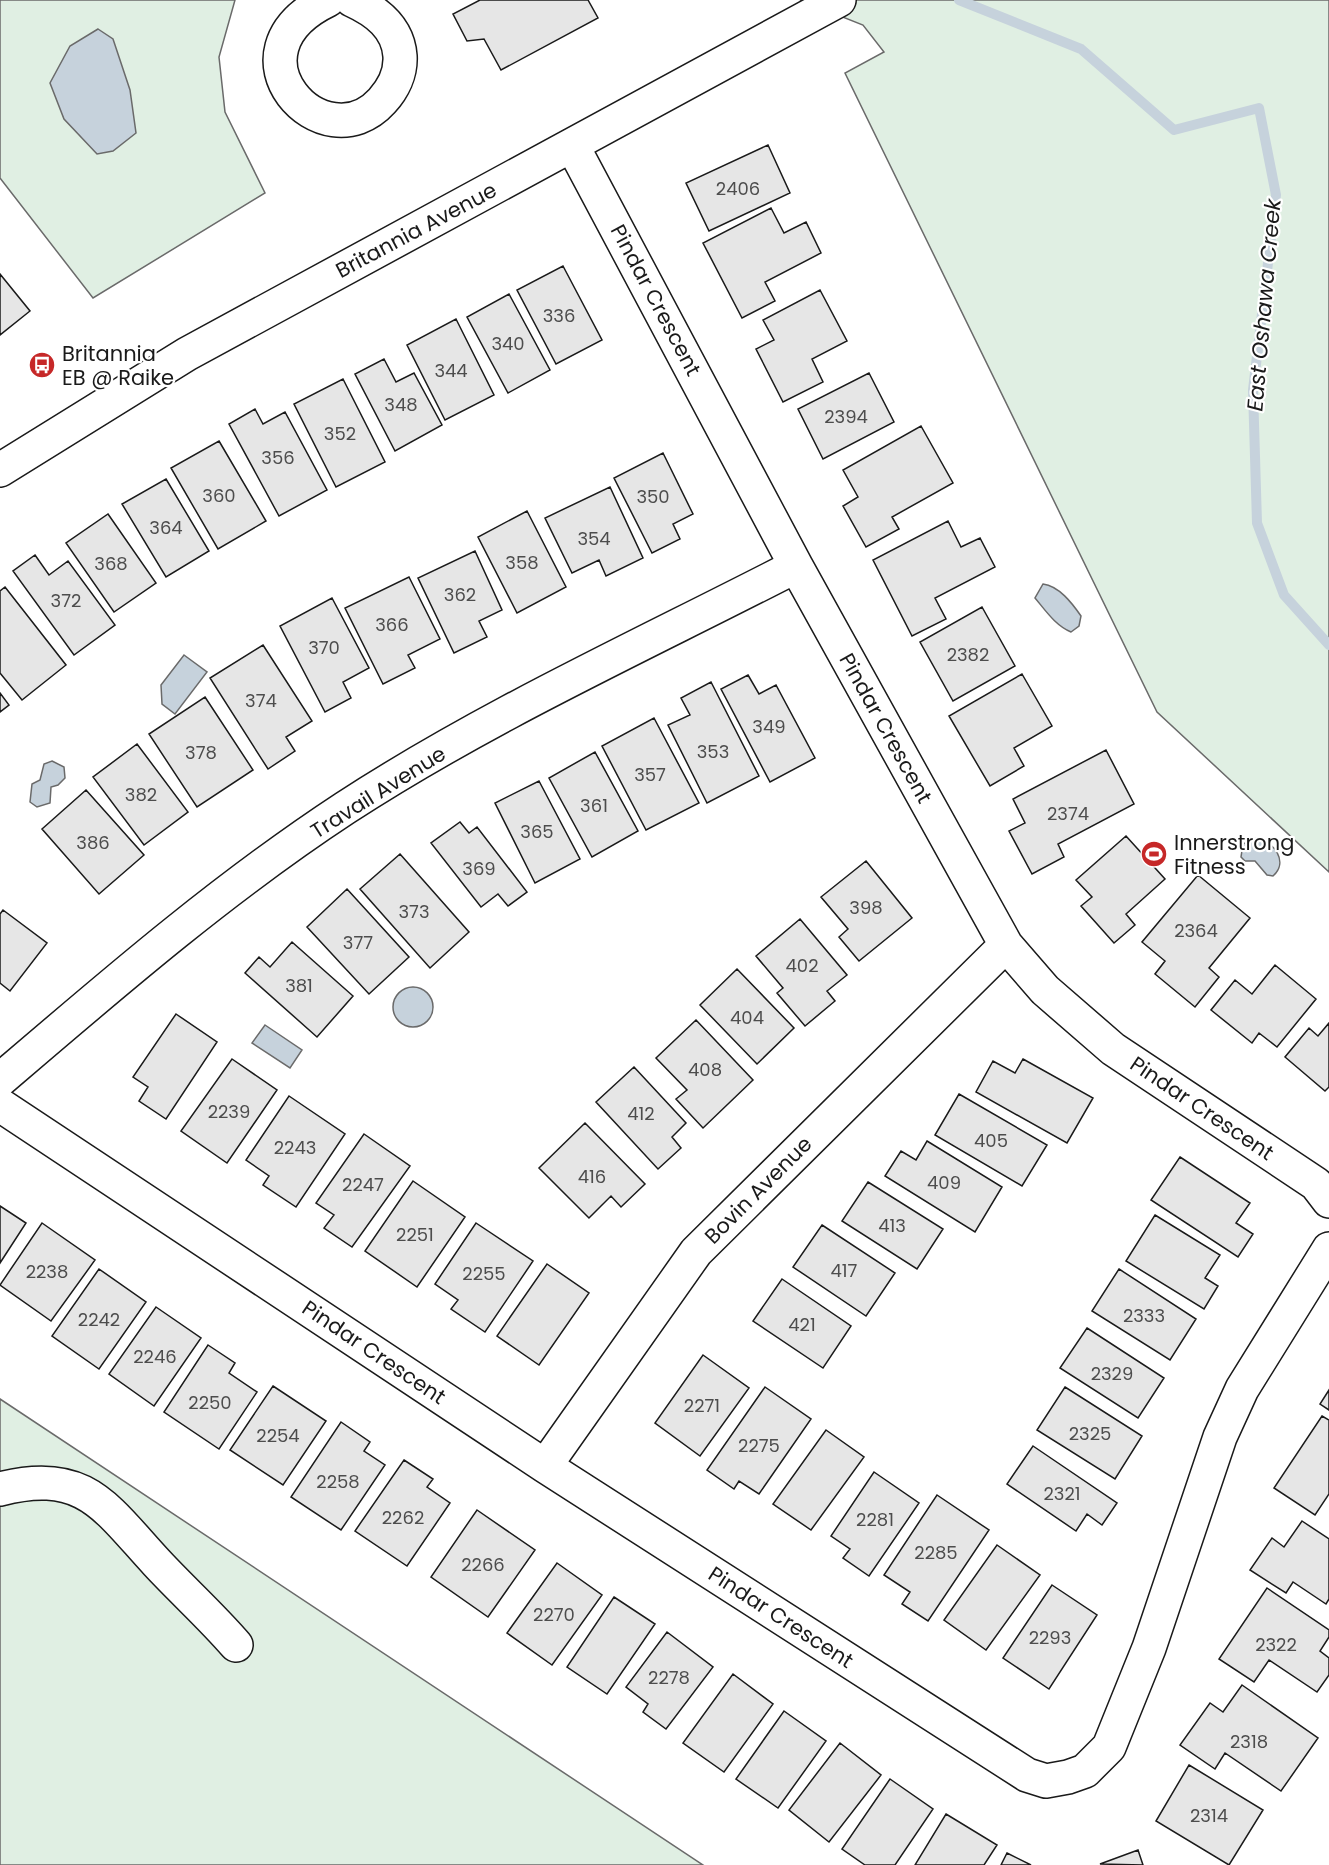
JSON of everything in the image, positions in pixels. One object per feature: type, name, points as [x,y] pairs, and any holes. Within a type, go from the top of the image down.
[{"type":"street","points":[[328,0],[310,9],[294,21],[284,39],[280,59],[283,78],[291,95],[313,113],[341,120],[360,116],[377,107],[390,93],[398,75],[400,56],[395,36],[384,19],[368,7],[352,0]]},
{"type":"street","name":"Britannia Avenue","points":[[0,470],[187,354],[839,0]]},
{"type":"street","name":"Pindar Crescent","points":[[572,145],[796,566],[1006,945],[1045,990],[1113,1049],[1316,1184],[1329,1201]]},
{"type":"street","name":"Travail Avenue","points":[[0,1080],[164,941],[345,808],[472,733],[796,566]]},
{"type":"street","name":"Bovin Avenue","points":[[545,1466],[696,1252],[1006,945]]},
{"type":"street","name":"Pindar Crescent","points":[[0,1105],[545,1466],[1027,1775],[1046,1781],[1085,1771],[1109,1747],[1149,1648],[1220,1437],[1242,1389],[1329,1249]]},
{"type":"street","points":[[0,1489],[21,1485],[55,1484],[77,1489],[97,1499],[117,1516],[157,1563],[201,1605],[236,1645]]},
{"type":"green space","points":[[0,0],[235,0],[219,57],[225,112],[265,193],[93,298],[0,178]]},
{"type":"green space","points":[[800,0],[1329,0],[1329,872],[1157,712],[845,73],[884,52],[863,25]]},
{"type":"green space","points":[[0,1399],[703,1865],[0,1865]]},
{"type":"shaded area","points":[[98,29],[113,39],[130,90],[136,133],[113,151],[97,154],[64,119],[50,83],[70,46]]},
{"type":"shaded area","points":[[1043,584],[1060,592],[1081,616],[1079,626],[1071,632],[1055,622],[1035,598]]},
{"type":"shaded area","points":[[184,655],[207,672],[175,714],[162,704],[161,685]]},
{"type":"shaded area","points":[[52,761],[64,767],[65,778],[58,785],[51,787],[50,803],[37,807],[30,802],[32,784],[40,780],[44,764]]},
{"type":"shaded area","points":[[1256,838],[1268,843],[1277,853],[1280,865],[1273,876],[1267,875],[1255,861],[1245,861],[1241,857],[1243,844]]},
{"type":"shaded area","points":[[413,987],[427,993],[433,1007],[427,1021],[413,1027],[399,1021],[393,1007],[399,993]]},
{"type":"shaded area","points":[[265,1025],[302,1050],[290,1068],[252,1043]]},
{"type":"building","points":[[480,0],[588,0],[598,18],[501,70],[484,39],[467,41],[453,14]]},
{"type":"building","points":[[768,145],[790,193],[709,231],[686,183]]},
{"type":"building","points":[[771,208],[784,233],[806,222],[821,253],[765,282],[775,301],[742,318],[703,243]]},
{"type":"building","points":[[563,266],[602,340],[556,364],[517,290]]},
{"type":"building","points":[[0,274],[30,311],[0,335]]},
{"type":"building","points":[[820,290],[847,341],[812,359],[823,382],[783,402],[756,349],[774,340],[763,320]]},
{"type":"building","points":[[509,294],[550,370],[508,393],[467,317]]},
{"type":"building","points":[[456,319],[494,395],[445,420],[407,345]]},
{"type":"building","points":[[384,359],[396,382],[414,373],[442,425],[395,451],[355,374]]},
{"type":"building","points":[[869,373],[894,422],[823,459],[798,409]]},
{"type":"building","points":[[343,379],[385,462],[336,487],[294,404]]},
{"type":"building","points":[[255,409],[263,424],[285,412],[327,490],[279,516],[229,424]]},
{"type":"building","points":[[921,426],[953,483],[892,517],[899,529],[866,547],[843,506],[858,497],[843,470]]},
{"type":"building","points":[[219,441],[266,521],[218,549],[171,468]]},
{"type":"building","points":[[663,453],[693,514],[673,524],[680,539],[652,553],[614,478]]},
{"type":"building","points":[[166,479],[209,551],[166,577],[122,504]]},
{"type":"building","points":[[610,487],[643,558],[606,576],[599,560],[572,573],[545,518]]},
{"type":"building","points":[[527,511],[566,587],[517,613],[478,537]]},
{"type":"building","points":[[108,514],[156,583],[114,612],[66,543]]},
{"type":"building","points":[[948,521],[961,547],[980,538],[995,567],[935,598],[946,619],[912,636],[873,560]]},
{"type":"building","points":[[475,551],[502,610],[479,621],[487,637],[454,653],[418,578]]},
{"type":"building","points":[[35,555],[49,575],[68,561],[115,625],[74,655],[13,571]]},
{"type":"building","points":[[409,577],[440,639],[408,655],[415,668],[383,684],[345,608]]},
{"type":"building","points":[[5,587],[66,665],[22,700],[0,673],[0,591]]},
{"type":"building","points":[[332,598],[369,668],[343,682],[351,698],[325,712],[280,626]]},
{"type":"building","points":[[982,607],[1015,666],[953,701],[920,642]]},
{"type":"building","points":[[263,645],[312,721],[286,737],[295,751],[268,769],[210,678]]},
{"type":"building","points":[[1022,674],[1052,726],[1014,748],[1024,766],[990,786],[949,716]]},
{"type":"building","points":[[748,675],[759,694],[776,685],[815,758],[770,782],[721,689]]},
{"type":"building","points":[[711,682],[759,776],[707,803],[668,725],[690,715],[681,698]]},
{"type":"building","points":[[0,693],[9,705],[0,712]]},
{"type":"building","points":[[205,697],[253,770],[197,807],[149,734]]},
{"type":"building","points":[[654,718],[699,803],[646,830],[602,746]]},
{"type":"building","points":[[137,744],[188,812],[144,845],[93,777]]},
{"type":"building","points":[[1106,750],[1134,804],[1058,844],[1064,857],[1032,874],[1009,831],[1025,823],[1013,799]]},
{"type":"building","points":[[595,752],[638,831],[592,857],[549,778]]},
{"type":"building","points":[[539,781],[580,859],[535,883],[495,803]]},
{"type":"building","points":[[86,790],[144,855],[99,894],[42,829]]},
{"type":"building","points":[[460,822],[469,833],[477,827],[527,892],[508,906],[498,894],[481,907],[431,843]]},
{"type":"building","points":[[1126,836],[1165,879],[1126,914],[1135,925],[1114,943],[1081,906],[1092,897],[1076,880]]},
{"type":"building","points":[[400,854],[469,932],[430,968],[360,889]]},
{"type":"building","points":[[866,861],[912,918],[859,961],[839,937],[848,929],[821,897]]},
{"type":"building","points":[[1198,875],[1250,918],[1209,968],[1219,977],[1195,1007],[1155,974],[1165,961],[1142,942]]},
{"type":"building","points":[[347,889],[409,957],[369,994],[307,927]]},
{"type":"building","points":[[3,910],[47,943],[10,991],[0,983],[0,914]]},
{"type":"building","points":[[800,919],[847,975],[827,991],[835,1001],[805,1026],[777,993],[783,988],[756,956]]},
{"type":"building","points":[[292,942],[353,996],[317,1037],[245,973],[259,957],[270,967]]},
{"type":"building","points":[[1275,965],[1316,999],[1277,1047],[1259,1033],[1252,1043],[1211,1010],[1235,980],[1252,994]]},
{"type":"building","points":[[737,969],[794,1028],[757,1064],[700,1005]]},
{"type":"building","points":[[176,1014],[217,1042],[166,1119],[139,1101],[148,1087],[133,1077]]},
{"type":"building","points":[[696,1020],[753,1080],[703,1128],[676,1099],[687,1090],[656,1058]]},
{"type":"building","points":[[1329,1023],[1329,1087],[1325,1091],[1285,1057],[1309,1028],[1318,1036]]},
{"type":"building","points":[[232,1059],[277,1090],[227,1163],[181,1131]]},
{"type":"building","points":[[1023,1059],[1093,1098],[1067,1143],[976,1092],[993,1061],[1015,1073]]},
{"type":"building","points":[[634,1067],[686,1123],[672,1137],[681,1148],[658,1169],[596,1102]]},
{"type":"building","points":[[959,1094],[1047,1145],[1022,1186],[935,1135]]},
{"type":"building","points":[[289,1096],[345,1134],[296,1207],[263,1185],[269,1176],[246,1160]]},
{"type":"building","points":[[585,1123],[645,1184],[621,1207],[611,1196],[589,1218],[539,1168]]},
{"type":"building","points":[[364,1134],[410,1166],[352,1247],[324,1228],[334,1215],[316,1203]]},
{"type":"building","points":[[927,1141],[1002,1187],[975,1232],[885,1176],[901,1151],[916,1160]]},
{"type":"building","points":[[1180,1157],[1250,1203],[1236,1223],[1253,1234],[1238,1257],[1151,1200]]},
{"type":"building","points":[[413,1181],[465,1217],[417,1287],[365,1251]]},
{"type":"building","points":[[868,1182],[943,1229],[917,1269],[842,1221]]},
{"type":"building","points":[[0,1206],[26,1223],[0,1263]]},
{"type":"building","points":[[1155,1215],[1220,1255],[1205,1278],[1218,1286],[1204,1309],[1126,1261]]},
{"type":"building","points":[[42,1223],[95,1260],[51,1321],[0,1285]]},
{"type":"building","points":[[476,1223],[533,1261],[485,1332],[451,1309],[458,1300],[435,1284]]},
{"type":"building","points":[[822,1225],[895,1273],[866,1316],[793,1267]]},
{"type":"building","points":[[547,1264],[589,1293],[539,1365],[497,1336]]},
{"type":"building","points":[[99,1269],[146,1302],[99,1369],[52,1336]]},
{"type":"building","points":[[1119,1269],[1196,1319],[1170,1360],[1092,1311]]},
{"type":"building","points":[[782,1279],[851,1326],[823,1368],[753,1321]]},
{"type":"building","points":[[156,1307],[201,1338],[154,1406],[109,1374]]},
{"type":"building","points":[[1087,1328],[1164,1378],[1138,1418],[1060,1368]]},
{"type":"building","points":[[208,1345],[235,1363],[229,1373],[257,1392],[219,1449],[164,1412]]},
{"type":"building","points":[[703,1355],[749,1388],[700,1456],[655,1423]]},
{"type":"building","points":[[273,1386],[326,1421],[283,1485],[230,1450]]},
{"type":"building","points":[[765,1387],[811,1419],[759,1494],[739,1481],[734,1489],[707,1470]]},
{"type":"building","points":[[1065,1387],[1142,1436],[1115,1479],[1037,1430]]},
{"type":"building","points":[[1329,1390],[1329,1410],[1320,1404]]},
{"type":"building","points":[[1322,1416],[1329,1420],[1329,1494],[1315,1515],[1274,1488]]},
{"type":"building","points":[[341,1422],[370,1442],[364,1451],[385,1465],[341,1530],[291,1497]]},
{"type":"building","points":[[826,1430],[864,1457],[811,1530],[773,1504]]},
{"type":"building","points":[[1033,1446],[1117,1503],[1102,1525],[1087,1514],[1076,1531],[1007,1484]]},
{"type":"building","points":[[404,1460],[433,1479],[427,1487],[450,1503],[407,1566],[355,1531]]},
{"type":"building","points":[[874,1472],[919,1503],[869,1576],[843,1558],[850,1549],[831,1536]]},
{"type":"building","points":[[937,1495],[989,1530],[928,1621],[902,1604],[910,1592],[884,1575]]},
{"type":"building","points":[[477,1510],[535,1550],[488,1617],[431,1577]]},
{"type":"building","points":[[1302,1521],[1329,1539],[1329,1599],[1326,1604],[1293,1582],[1286,1593],[1250,1570],[1272,1538],[1284,1547]]},
{"type":"building","points":[[997,1545],[1040,1575],[986,1650],[944,1620]]},
{"type":"building","points":[[557,1563],[602,1595],[552,1665],[507,1633]]},
{"type":"building","points":[[1052,1585],[1097,1615],[1049,1689],[1003,1658]]},
{"type":"building","points":[[1267,1588],[1329,1630],[1329,1637],[1320,1651],[1329,1658],[1329,1675],[1317,1692],[1269,1660],[1254,1682],[1219,1659]]},
{"type":"building","points":[[614,1597],[655,1624],[607,1694],[567,1667]]},
{"type":"building","points":[[667,1632],[713,1667],[666,1729],[643,1712],[648,1704],[626,1687]]},
{"type":"building","points":[[733,1674],[773,1704],[724,1772],[683,1743]]},
{"type":"building","points":[[1242,1685],[1318,1738],[1281,1791],[1225,1753],[1215,1769],[1180,1745],[1210,1703],[1223,1712]]},
{"type":"building","points":[[784,1711],[826,1741],[778,1808],[736,1779]]},
{"type":"building","points":[[840,1743],[881,1775],[829,1842],[789,1810]]},
{"type":"building","points":[[1189,1765],[1263,1810],[1229,1865],[1156,1821]]},
{"type":"building","points":[[890,1779],[933,1809],[895,1865],[865,1865],[842,1849]]},
{"type":"building","points":[[946,1814],[997,1845],[984,1865],[915,1865]]},
{"type":"building","points":[[1138,1850],[1143,1865],[1100,1864]]},
{"type":"building","points":[[1007,1853],[1031,1865],[1001,1865]]},
{"type":"waterway","name":"East Oshawa Creek","points":[[959,0],[1081,49],[1174,130],[1259,108],[1276,195],[1253,390],[1257,523],[1284,595],[1329,645]]},
{"type":"place","name":"Britannia EB @ Raike","points":[[42,365]]},
{"type":"place","name":"Innerstrong Fitness","points":[[1154,854]]}]
